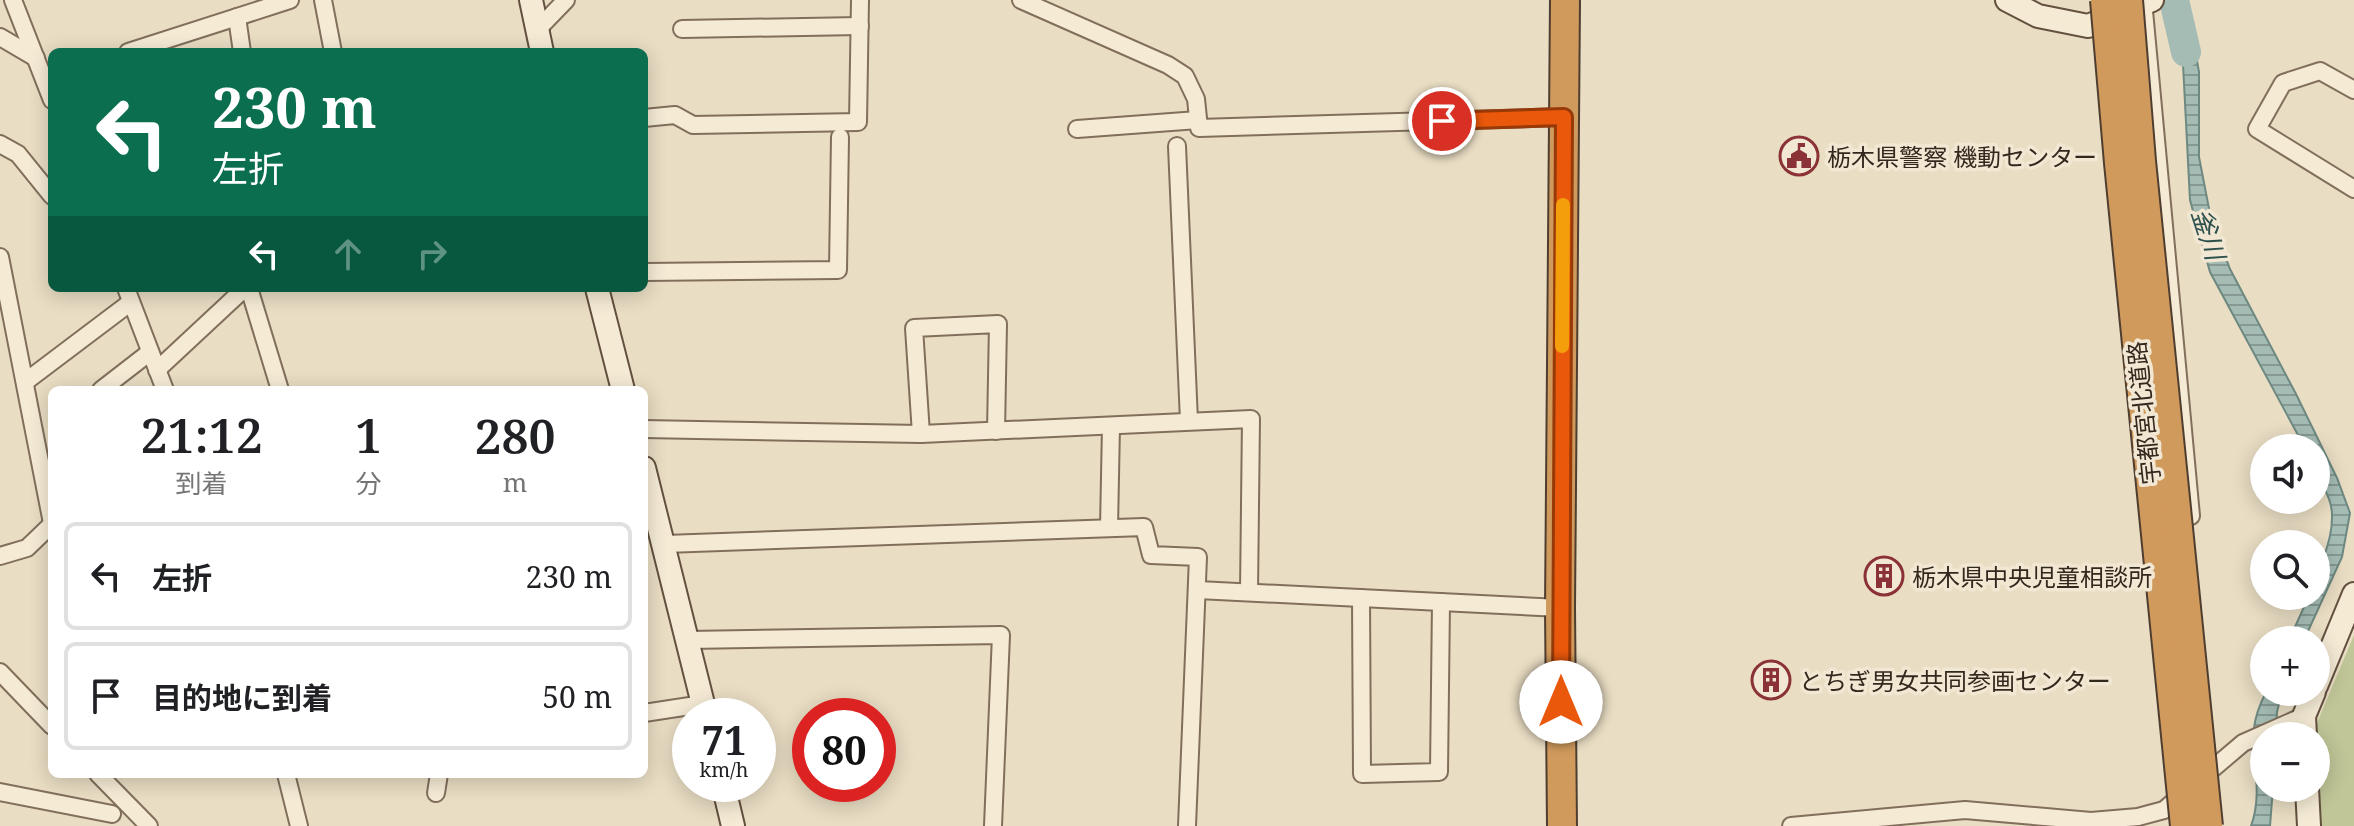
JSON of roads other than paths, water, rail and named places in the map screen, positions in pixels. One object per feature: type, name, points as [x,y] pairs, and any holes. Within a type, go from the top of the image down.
[{"type":"highway","points":[[1562,826],[1560,608],[1565,0]]},
{"type":"highway","name":"宇都宮北道路","points":[[2142,1],[2141,161],[2208,826]]},
{"type":"highway","name":"宇都宮北道路","points":[[2100,7],[2120,179],[2179,814]]},
{"type":"street","points":[[13,0],[36,58],[48,78]]},
{"type":"street","points":[[140,48],[290,0]]},
{"type":"street","points":[[323,0],[332,48]]},
{"type":"street","points":[[531,0],[540,41]]},
{"type":"street","points":[[540,41],[566,0]]},
{"type":"street","points":[[648,118],[675,115],[693,125],[858,122],[860,0]]},
{"type":"street","points":[[1021,0],[1168,65],[1185,76],[1196,99],[1199,128],[1564,117]]},
{"type":"street","points":[[2007,0],[2088,26],[2100,7],[2142,1],[2220,826]]},
{"type":"street","points":[[237,17],[241,48]]},
{"type":"street","points":[[682,29],[860,26]]},
{"type":"street","points":[[0,37],[36,58]]},
{"type":"street","points":[[2354,90],[2320,71],[2283,83],[2257,129],[2354,189]]},
{"type":"street","points":[[1077,129],[1198,120]]},
{"type":"street","points":[[648,272],[838,270],[840,137]]},
{"type":"street","points":[[0,144],[18,154],[48,191]]},
{"type":"street","points":[[1177,146],[1189,421]]},
{"type":"street","points":[[0,257],[48,503]]},
{"type":"street","points":[[157,370],[243,292]]},
{"type":"street","points":[[248,292],[279,386]]},
{"type":"street","points":[[598,292],[622,386]]},
{"type":"street","points":[[25,382],[128,295],[163,386]]},
{"type":"street","points":[[921,434],[914,328],[998,324],[996,431]]},
{"type":"street","points":[[106,386],[150,352]]},
{"type":"street","points":[[648,429],[921,434],[1251,419],[1249,592]]},
{"type":"street","points":[[1109,528],[1111,426]]},
{"type":"street","points":[[36,440],[48,431]]},
{"type":"street","points":[[648,482],[702,698]]},
{"type":"street","points":[[665,544],[1144,527],[1151,555],[1198,557],[1187,826]]},
{"type":"street","points":[[0,556],[27,548],[48,528]]},
{"type":"street","points":[[1198,590],[1560,608]]},
{"type":"street","points":[[2330,652],[2354,594]]},
{"type":"street","points":[[1361,598],[1362,774],[1439,772],[1441,602]]},
{"type":"street","points":[[688,640],[1001,635],[993,826]]},
{"type":"street","points":[[0,672],[48,722]]},
{"type":"street","points":[[0,693],[24,697]]},
{"type":"street","points":[[648,713],[672,712]]},
{"type":"street","points":[[2175,826],[2179,814],[2214,767],[2250,741]]},
{"type":"street","points":[[99,778],[114,820]]},
{"type":"street","points":[[102,778],[149,826]]},
{"type":"street","points":[[287,778],[299,826]]},
{"type":"street","points":[[436,793],[438,778]]},
{"type":"street","points":[[0,792],[114,820]]},
{"type":"street","points":[[727,802],[733,826]]},
{"type":"street","points":[[2308,802],[2309,826]]},
{"type":"street","points":[[1791,826],[1965,810],[2043,822],[2119,820],[2164,810],[2179,814]]},
{"type":"water","points":[[2188,9],[2199,72],[2199,157],[2211,219],[2230,269],[2316,434],[2297,434],[2210,272],[2190,200],[2183,64],[2174,15]]},
{"type":"water","points":[[2330,464],[2350,513],[2342,557],[2330,583],[2332,526]]},
{"type":"water","points":[[2303,610],[2318,610],[2310,626],[2295,626]]},
{"type":"water","points":[[2260,706],[2278,706],[2277,722],[2255,722]]},
{"type":"water","points":[[2256,802],[2272,802],[2270,826],[2251,826]]},
{"type":"waterway","name":"釜川","points":[[2174,0],[2186,52]]},
{"type":"place","name":"栃木県警察 機動センター","points":[[1799,156]]},
{"type":"place","name":"栃木県中央児童相談所","points":[[1884,576]]},
{"type":"place","name":"とちぎ男女共同参画センター","points":[[1771,680]]}]
